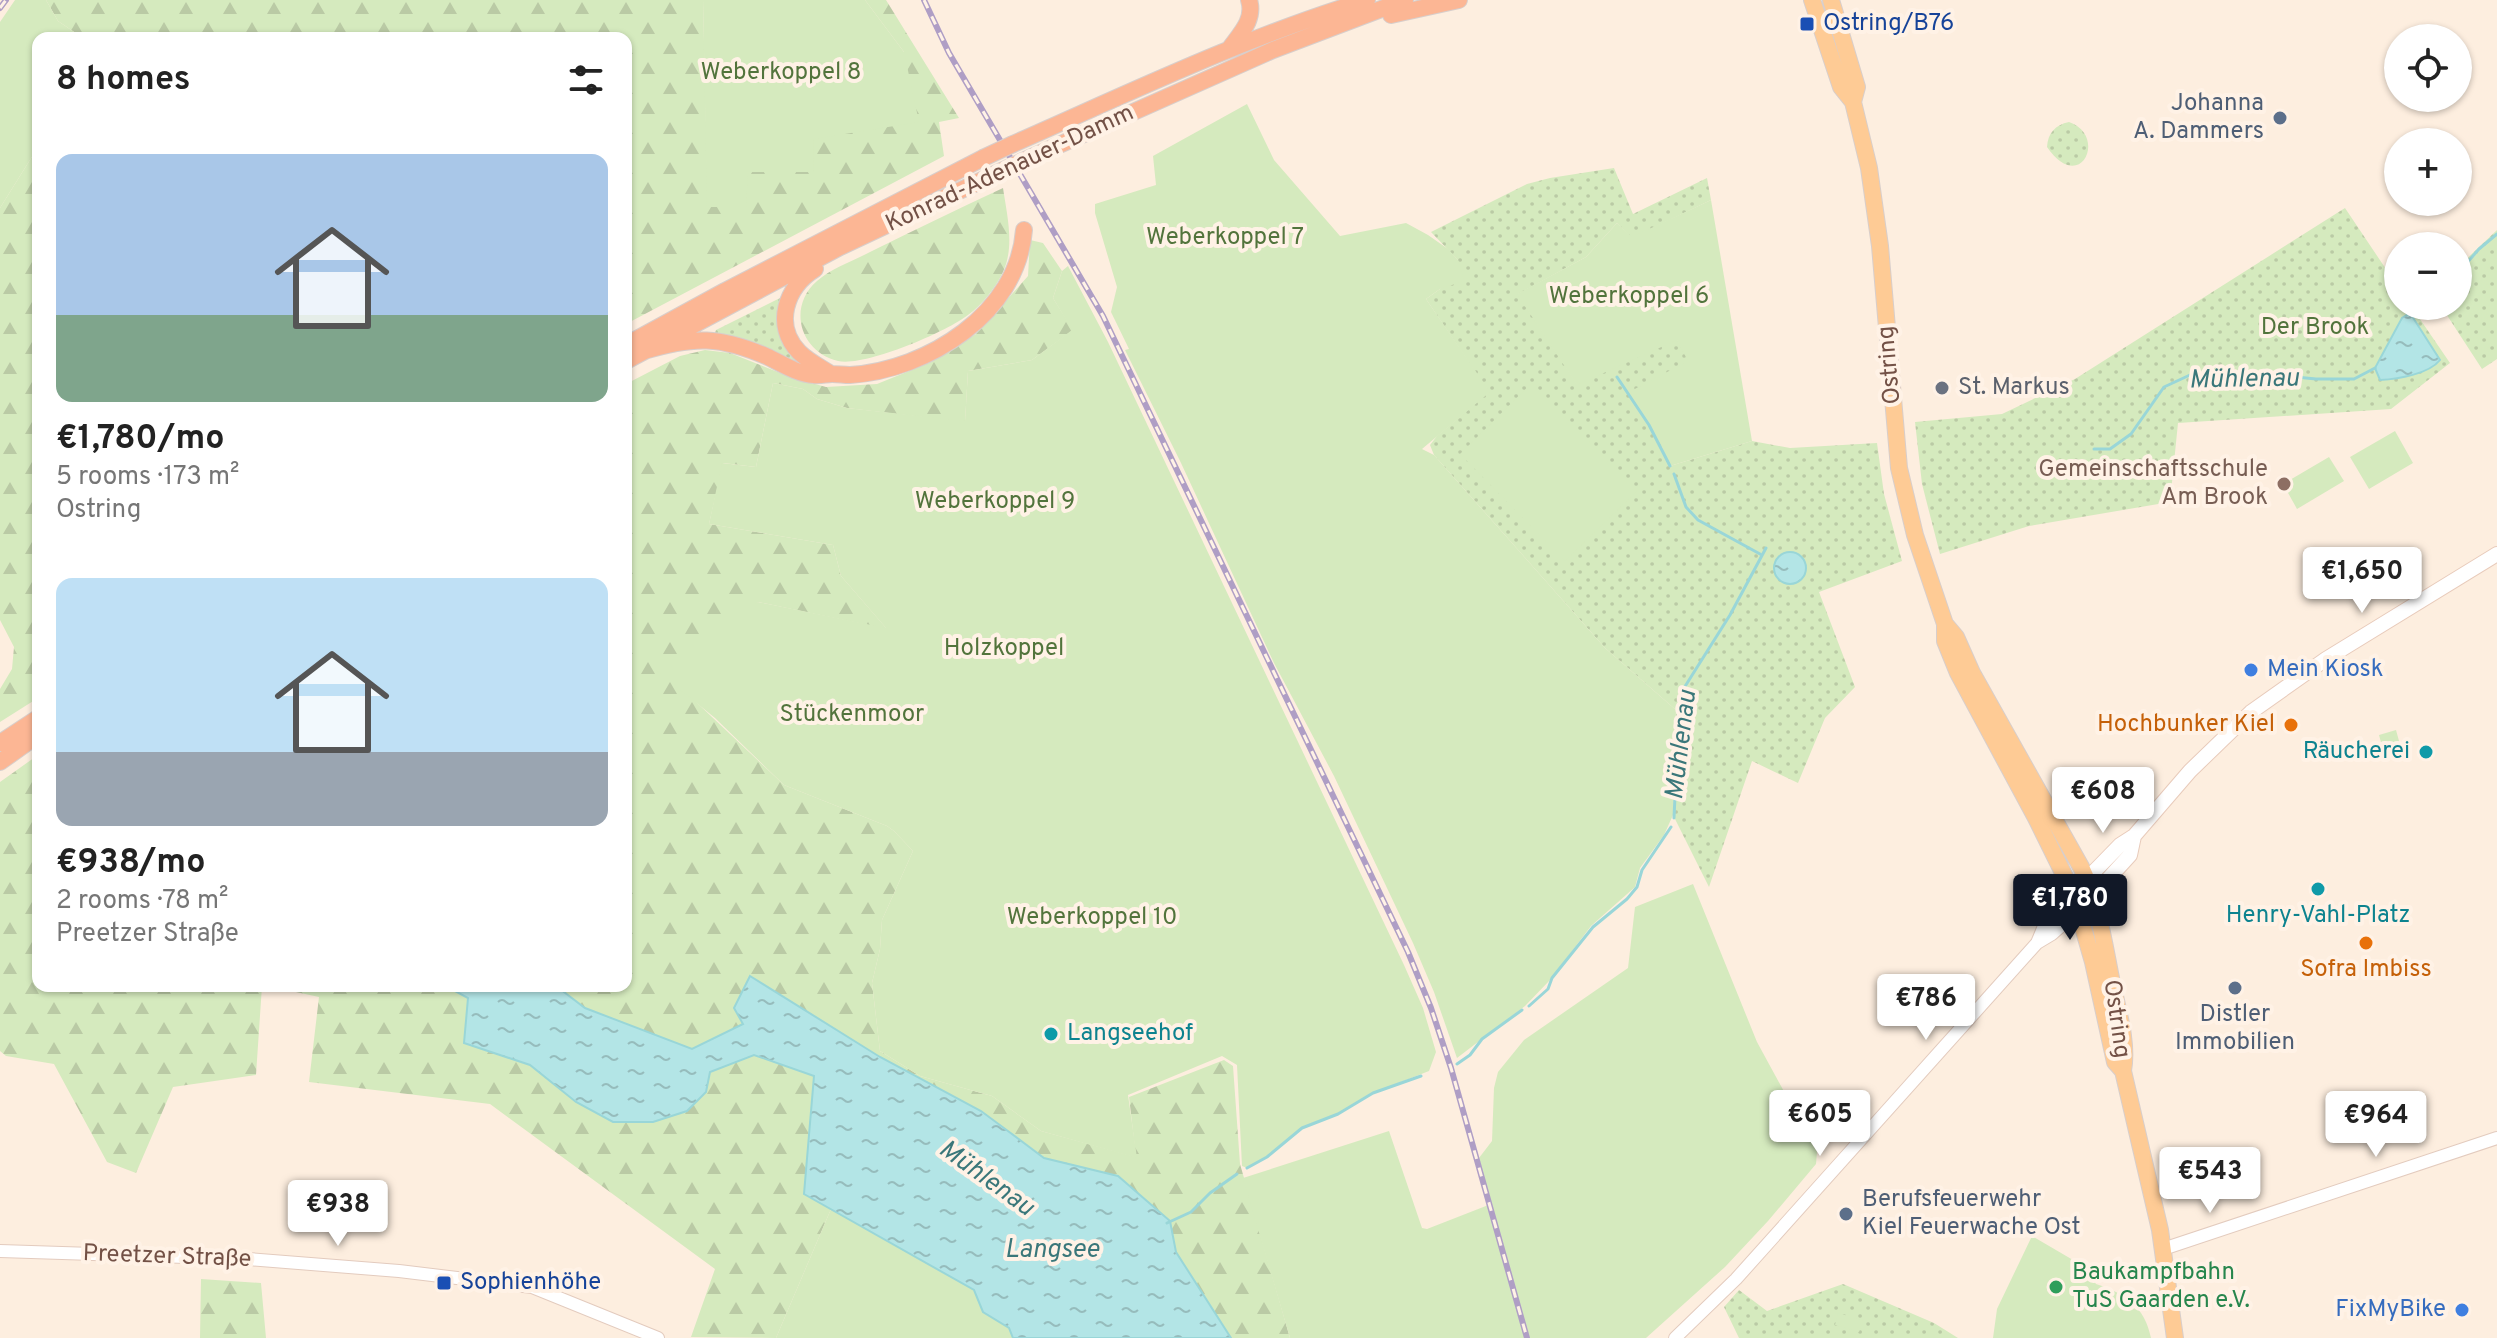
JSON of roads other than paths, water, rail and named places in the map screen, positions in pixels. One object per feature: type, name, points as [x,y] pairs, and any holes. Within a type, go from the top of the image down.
[{"type":"highway","points":[[1228,50],[1245,28],[1251,5],[1249,0]]},
{"type":"highway","points":[[1299,22],[1341,0]]},
{"type":"highway","name":"Konrad-Adenauer-Damm","points":[[632,342],[751,277],[1013,144],[1228,50],[1367,0]]},
{"type":"highway","name":"Konrad-Adenauer-Damm","points":[[632,358],[840,247],[1023,161],[1273,50],[1405,0]]},
{"type":"highway","points":[[1273,50],[1305,45],[1359,24],[1459,0]]},
{"type":"highway","points":[[644,351],[683,340],[706,339],[726,342],[805,374],[861,374],[895,366],[931,351],[964,332],[989,310],[1008,285],[1019,261],[1024,230]]},
{"type":"highway","points":[[831,374],[796,349],[787,330],[785,315],[788,296],[799,280],[840,247]]},
{"type":"highway","points":[[0,743],[32,722]]},
{"type":"highway","points":[[0,762],[32,739]]},
{"type":"main road","name":"Ostring","points":[[1812,0],[1841,87],[1853,102],[1869,168],[1878,227],[1901,481],[1915,535],[1945,624],[1945,641],[2073,893],[2115,1062],[2123,1071]]},
{"type":"main road","name":"Ostring","points":[[1831,0],[1857,87],[1853,102]]},
{"type":"main road","points":[[2073,893],[2120,845],[2134,836],[2190,771],[2251,712],[2326,659],[2497,554]]},
{"type":"main road","name":"Ostring","points":[[1945,624],[1956,637],[1972,673],[2087,879],[2093,896],[2120,1019],[2125,1058],[2123,1071],[2163,1249],[2175,1338]]},
{"type":"main road","points":[[2079,910],[2130,855],[2134,836]]},
{"type":"street","points":[[2037,943],[2044,926],[2073,893]]},
{"type":"street","points":[[1675,1338],[1736,1279],[2037,943],[2079,910]]},
{"type":"street","points":[[2163,1249],[2497,1138]]},
{"type":"street","name":"Preetzer Straße","points":[[0,1251],[248,1259],[399,1271],[532,1287],[658,1338]]},
{"type":"water","points":[[2401,320],[2414,320],[2440,360],[2421,372],[2380,380],[2375,368]]},
{"type":"water","points":[[1790,552],[1801,557],[1806,568],[1801,579],[1790,584],[1779,579],[1774,568],[1779,557]]},
{"type":"water","name":"Langsee","points":[[750,976],[880,1057],[981,1111],[1044,1158],[1118,1176],[1170,1221],[1176,1252],[1231,1338],[1013,1338],[1009,1328],[983,1312],[974,1290],[804,1194],[814,1076],[754,1055],[710,1072],[706,1092],[687,1111],[653,1122],[613,1122],[576,1102],[530,1065],[464,1043],[468,998],[457,992],[564,992],[585,1008],[692,1049],[743,1024],[734,1008]]},
{"type":"waterway","points":[[2472,257],[2497,234]]},
{"type":"waterway","name":"Mühlenau","points":[[2094,449],[2110,449],[2131,434],[2164,387],[2190,375],[2255,373],[2354,379],[2375,368]]},
{"type":"waterway","name":"Mühlenau","points":[[1617,377],[1649,425],[1670,466]]},
{"type":"waterway","points":[[1674,474],[1686,507],[1698,520],[1760,554]]},
{"type":"waterway","name":"Mühlenau","points":[[1674,818],[1679,709],[1684,688],[1730,615],[1766,548]]},
{"type":"waterway","name":"Mühlenau","points":[[1529,1006],[1548,989],[1552,978],[1593,927],[1637,887],[1642,870],[1671,827]]},
{"type":"waterway","name":"Mühlenau","points":[[1457,1064],[1470,1055],[1482,1039],[1522,1010]]},
{"type":"waterway","name":"Mühlenau","points":[[1247,1168],[1267,1157],[1302,1128],[1338,1114],[1373,1093],[1421,1076]]},
{"type":"waterway","name":"Mühlenau","points":[[1167,1223],[1191,1212],[1210,1193],[1237,1174]]},
{"type":"railway","points":[[0,8],[6,0]]},
{"type":"railway","points":[[924,0],[949,53],[1103,316],[1408,952],[1451,1068],[1527,1338]]},
{"type":"place","name":"Ostring/B76","points":[[1807,24]]},
{"type":"place","name":"Johanna A. Dammers","points":[[2280,118]]},
{"type":"place","name":"St. Markus","points":[[1942,388]]},
{"type":"place","name":"Gemeinschaftsschule Am Brook","points":[[2284,484]]},
{"type":"place","name":"Mein Kiosk","points":[[2251,670]]},
{"type":"place","name":"Hochbunker Kiel","points":[[2291,725]]},
{"type":"place","name":"Räucherei","points":[[2426,752]]},
{"type":"place","name":"Henry-Vahl-Platz","points":[[2318,889]]},
{"type":"place","name":"Sofra Imbiss","points":[[2366,943]]},
{"type":"place","name":"Distler Immobilien","points":[[2235,988]]},
{"type":"place","name":"Langseehof","points":[[1051,1034]]},
{"type":"place","name":"Berufsfeuerwehr Kiel Feuerwache Ost","points":[[1846,1214]]},
{"type":"place","name":"Sophienhöhe","points":[[444,1283]]},
{"type":"place","name":"Baukampfbahn TuS Gaarden e.V.","points":[[2056,1287]]},
{"type":"place","name":"FixMyBike","points":[[2462,1310]]},
{"type":"park label","name":"Weberkoppel 8","points":[[781,73]]},
{"type":"park label","name":"Weberkoppel 7","points":[[1225,238]]},
{"type":"park label","name":"Weberkoppel 6","points":[[1629,297]]},
{"type":"park label","name":"Der Brook","points":[[2315,328]]},
{"type":"park label","name":"Weberkoppel 9","points":[[995,502]]},
{"type":"park label","name":"Holzkoppel","points":[[1004,649]]},
{"type":"park label","name":"Stückenmoor","points":[[852,715]]},
{"type":"park label","name":"Weberkoppel 10","points":[[1092,918]]}]
